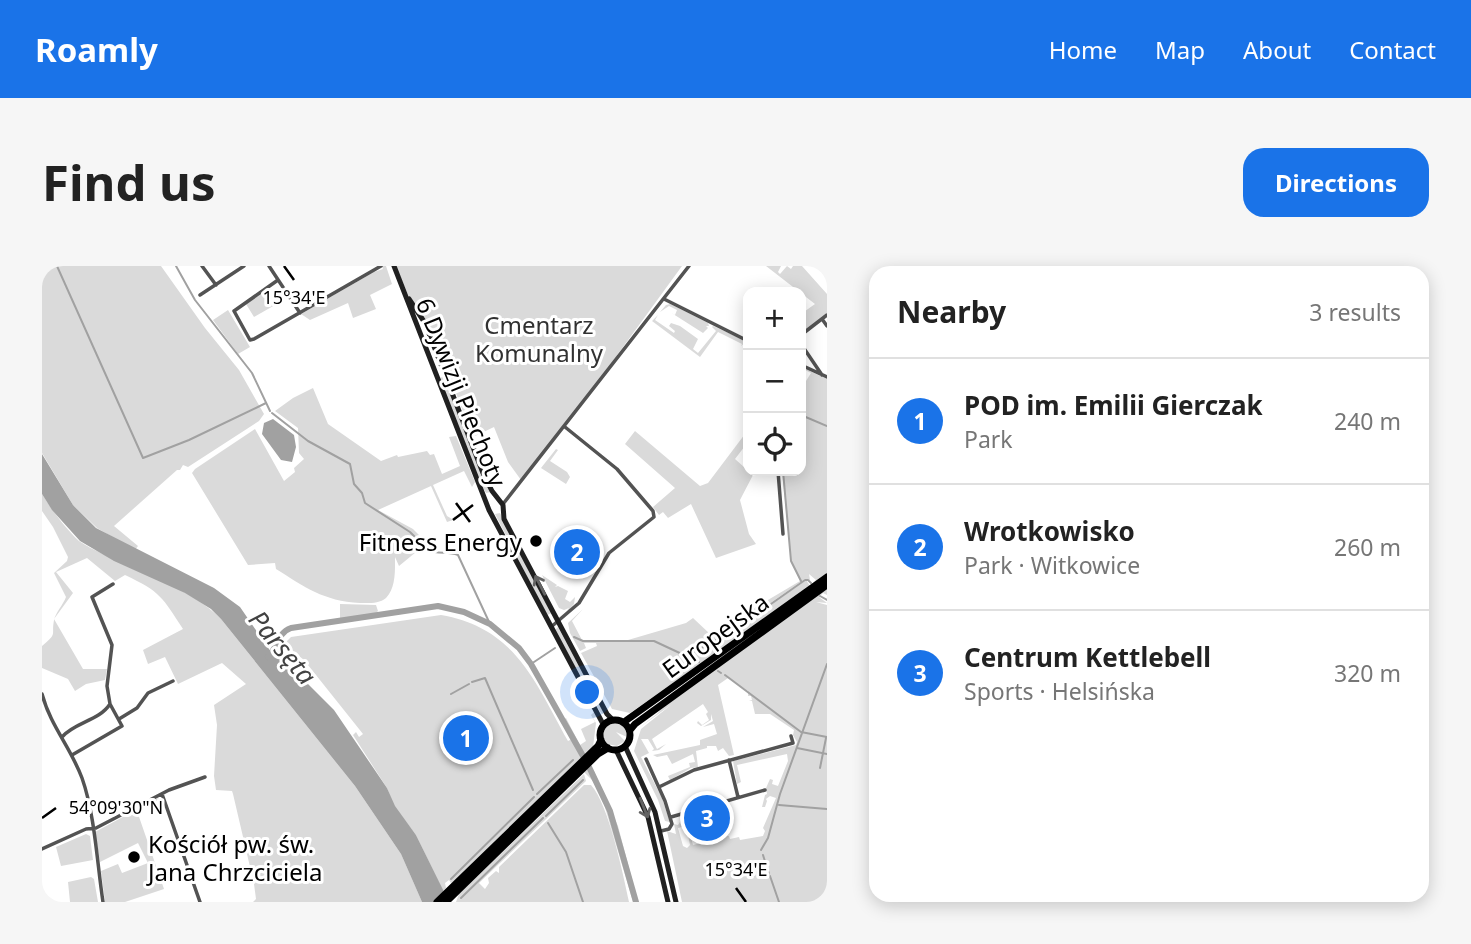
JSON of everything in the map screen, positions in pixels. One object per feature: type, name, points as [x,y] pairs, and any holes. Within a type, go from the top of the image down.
[{"type":"main road","name":"Europejska","points":[[624,722],[827,577]]},
{"type":"main road","name":"Europejska","points":[[630,730],[827,585]]},
{"type":"main road","points":[[437,902],[454,890],[600,753],[625,747],[630,730],[624,722],[612,719],[603,724],[601,740],[597,747],[454,890],[446,902]]},
{"type":"main road","points":[[601,740],[612,749]]},
{"type":"street","points":[[202,266],[216,285]]},
{"type":"street","points":[[200,295],[244,266]]},
{"type":"street","points":[[276,266],[270,268],[300,313]]},
{"type":"street","points":[[278,280],[234,309],[251,340],[381,266]]},
{"type":"street","name":"6 Dywizji Piechoty","points":[[394,266],[490,509],[603,724]]},
{"type":"street","points":[[501,505],[689,266]]},
{"type":"street","name":"6 Dywizji Piechoty","points":[[404,291],[423,319],[472,447],[501,505],[505,521],[612,719]]},
{"type":"street","points":[[664,299],[743,338]]},
{"type":"street","points":[[806,331],[827,315]]},
{"type":"street","points":[[416,322],[423,319]]},
{"type":"street","points":[[822,319],[827,326]]},
{"type":"street","points":[[805,350],[824,376]]},
{"type":"street","points":[[806,367],[824,376]]},
{"type":"street","points":[[551,627],[579,603],[609,553],[652,519],[654,514],[617,469],[565,426]]},
{"type":"street","points":[[778,476],[783,534]]},
{"type":"street","name":"6 Dywizji Piechoty","points":[[490,509],[492,501],[501,505]]},
{"type":"street","name":"6 Dywizji Piechoty","points":[[490,509],[498,513],[501,505]]},
{"type":"street","points":[[72,755],[119,729],[122,724],[110,704],[107,681],[112,645],[92,598],[113,584]]},
{"type":"street","points":[[119,719],[137,708],[148,693],[173,681]]},
{"type":"street","points":[[42,694],[50,720],[72,755],[85,787],[103,902]]},
{"type":"street","points":[[62,737],[110,704]]},
{"type":"street","points":[[659,787],[694,770],[793,743],[791,736]]},
{"type":"street","points":[[625,747],[651,801],[676,902]]},
{"type":"street","points":[[612,749],[645,808],[668,902]]},
{"type":"street","points":[[646,759],[671,817],[671,827],[660,831]]},
{"type":"street","points":[[729,760],[738,797]]},
{"type":"street","points":[[42,849],[205,777]]},
{"type":"street","points":[[671,817],[765,790]]},
{"type":"street","points":[[162,794],[200,902]]},
{"type":"street","points":[[659,863],[667,862]]},
{"type":"green space","points":[[42,266],[161,266],[239,370],[264,414],[259,421],[188,467],[183,465],[114,526],[138,546],[135,550],[97,528],[73,505],[42,453]]},
{"type":"green space","points":[[382,266],[386,266],[392,284],[370,295],[376,309],[353,318],[348,303],[310,320],[301,314],[383,269]]},
{"type":"green space","name":"Cmentarz Komunalny","points":[[396,266],[682,266],[599,380],[521,480],[508,462],[494,427],[473,437],[452,383],[462,377],[451,380],[425,318],[408,295]]},
{"type":"green space","points":[[766,266],[781,266],[778,272],[780,274],[787,266],[791,269],[793,266],[802,266],[827,294],[827,314],[806,330],[806,310],[815,304],[806,297],[806,287],[793,287]]},
{"type":"green space","points":[[266,291],[275,305],[254,317],[246,304]]},
{"type":"green space","points":[[670,304],[708,323],[708,328],[703,333],[670,312],[675,315],[677,310],[669,306],[660,312]]},
{"type":"green space","points":[[228,310],[250,347],[238,354],[213,320]]},
{"type":"green space","points":[[658,315],[655,320],[674,333],[669,326],[671,323],[680,326],[698,339],[693,349],[698,353],[716,331],[713,326],[743,340],[743,344],[741,346],[742,344],[718,332],[700,357],[652,321]]},
{"type":"green space","points":[[806,369],[827,379],[827,575],[630,713],[612,709],[581,653],[597,646],[596,643],[584,643],[586,648],[580,651],[570,633],[568,623],[583,609],[572,621],[582,640],[628,640],[686,623],[693,618],[710,634],[800,581],[791,561],[782,476],[806,476],[806,381],[811,373]],"holes":[[[809,574],[816,580],[810,586],[806,580],[731,633],[685,657],[730,631],[805,579],[810,580]]]},
{"type":"green space","points":[[443,377],[491,492],[486,493],[482,486],[439,378]]},
{"type":"green space","points":[[313,388],[328,424],[381,461],[397,455],[398,457],[427,451],[430,455],[434,454],[442,474],[460,466],[449,437],[456,436],[475,482],[472,487],[464,471],[433,485],[447,516],[452,519],[455,516],[456,519],[447,522],[431,486],[378,510],[413,529],[427,543],[399,566],[395,557],[392,589],[386,598],[380,601],[360,603],[335,599],[296,582],[276,569],[275,563],[248,565],[192,473],[255,429],[284,481],[304,459],[299,453],[298,428],[275,411]]},
{"type":"green space","points":[[635,431],[700,486],[708,483],[743,437],[743,449],[735,459],[743,466],[743,476],[752,476],[740,500],[749,534],[756,544],[716,558],[691,504],[668,518],[663,512],[659,515],[653,507],[675,488],[625,444]]},
{"type":"green space","points":[[556,449],[558,450],[550,461],[567,472],[570,477],[566,484],[541,468]]},
{"type":"green space","points":[[42,494],[59,519],[79,541],[180,590],[221,619],[355,786],[401,854],[422,902],[253,902],[256,899],[254,884],[233,794],[232,791],[216,790],[214,776],[217,725],[214,705],[246,684],[222,663],[178,684],[165,657],[148,664],[143,650],[183,629],[154,591],[125,575],[115,581],[87,558],[56,572],[73,593],[55,618],[66,597],[54,573],[68,557],[42,511]]},
{"type":"green space","points":[[500,513],[552,613],[547,615],[495,514]]},
{"type":"green space","points":[[542,575],[557,585],[555,587],[568,591],[565,599],[570,602],[575,597],[574,604],[565,614],[569,608],[559,608]]},
{"type":"green space","points":[[827,588],[827,595],[823,593],[819,597],[827,603],[816,602],[827,605],[827,902],[682,902],[667,831],[676,834],[674,824],[678,825],[682,819],[682,827],[678,828],[683,846],[687,848],[690,845],[690,834],[693,845],[722,838],[719,823],[722,822],[725,836],[730,839],[763,836],[763,828],[776,798],[770,796],[766,799],[765,807],[762,807],[767,794],[766,788],[770,779],[773,780],[772,784],[778,786],[788,761],[787,754],[737,765],[741,782],[737,784],[733,761],[796,745],[797,742],[793,735],[794,730],[770,714],[755,714],[748,691],[728,678],[718,685],[734,755],[729,756],[723,748],[718,751],[716,746],[707,746],[696,751],[698,767],[670,780],[668,776],[690,767],[689,763],[695,762],[693,754],[672,764],[667,755],[653,755],[700,745],[700,740],[717,734],[714,724],[703,727],[713,721],[711,714],[711,720],[701,726],[697,723],[698,721],[702,725],[709,720],[703,704],[652,739],[657,749],[666,744],[659,750],[652,751],[654,749],[648,739],[641,739],[649,753],[641,757],[662,798],[670,822],[665,821],[658,800],[634,751],[641,729],[672,704],[639,728],[665,705]]},
{"type":"green space","points":[[340,604],[376,605],[378,611],[375,614],[340,620]]},
{"type":"green space","points":[[441,615],[467,622],[488,632],[505,645],[533,679],[568,741],[572,739],[582,757],[455,881],[451,883],[449,880],[445,883],[446,888],[443,891],[416,835],[394,806],[387,788],[353,735],[356,732],[359,737],[363,734],[304,660],[284,644],[291,637]]},
{"type":"green space","points":[[54,619],[83,669],[107,669],[105,680],[86,684],[75,691],[68,679],[42,668],[42,646],[53,634]]},
{"type":"green space","points":[[558,627],[604,713],[602,714],[592,700],[555,630]]},
{"type":"green space","points":[[594,712],[598,716],[593,718],[596,723],[593,747],[584,755],[564,719],[566,718],[580,745],[586,741],[581,729],[595,722],[591,715]]},
{"type":"green space","points":[[613,723],[625,728],[627,737],[616,732],[625,741],[617,746],[607,744],[603,736],[605,727]]},
{"type":"green space","points":[[587,769],[589,773],[594,771],[618,826],[638,902],[633,902],[604,804],[593,781],[584,772]]},
{"type":"green space","points":[[584,774],[586,781],[479,883],[485,889],[489,883],[488,878],[496,871],[499,873],[499,867],[584,785],[591,785],[609,823],[629,902],[456,902],[459,894]]},
{"type":"green space","points":[[158,798],[163,800],[165,809],[160,799],[137,811],[164,889],[125,902],[105,902],[101,871],[118,864],[122,873],[148,863],[138,843],[100,862],[95,832]]},
{"type":"green space","points":[[86,834],[90,836],[93,860],[61,866],[56,847]]},
{"type":"green space","points":[[91,877],[94,879],[98,902],[70,902],[68,882]]},
{"type":"shaded area","points":[[273,419],[294,435],[296,447],[292,462],[281,460],[262,434],[264,423]]},
{"type":"shaded area","points":[[42,454],[73,505],[96,528],[214,588],[240,607],[271,652],[289,665],[334,710],[416,835],[449,902],[422,902],[401,854],[355,786],[211,609],[185,593],[114,561],[80,541],[52,510],[42,494]]},
{"type":"waterway","points":[[57,266],[143,458],[189,440],[266,403]]},
{"type":"waterway","points":[[176,266],[195,300],[252,373],[270,411]]},
{"type":"waterway","points":[[272,413],[308,441],[350,464],[354,484],[362,493],[365,503],[410,532],[424,546]]},
{"type":"waterway","points":[[806,417],[827,426]]},
{"type":"waterway","points":[[783,476],[791,561],[801,581]]},
{"type":"waterway","points":[[426,548],[434,552],[458,555],[490,624]]},
{"type":"waterway","points":[[686,656],[731,632],[805,580],[811,583]]},
{"type":"waterway","points":[[820,596],[827,600]]},
{"type":"waterway","name":"Parsęta","points":[[268,657],[283,633],[291,628],[438,606],[464,612],[490,624],[519,648],[531,664],[583,756]]},
{"type":"waterway","points":[[574,637],[583,641],[654,641],[699,662]]},
{"type":"waterway","points":[[531,664],[555,648]]},
{"type":"waterway","points":[[761,850],[768,838],[780,794],[827,664]]},
{"type":"waterway","points":[[725,675],[801,732],[827,737]]},
{"type":"waterway","points":[[472,682],[485,678],[533,790]]},
{"type":"waterway","points":[[451,694],[469,684]]},
{"type":"waterway","points":[[820,768],[826,738]]},
{"type":"waterway","points":[[797,748],[827,754]]},
{"type":"waterway","points":[[537,794],[573,760]]},
{"type":"waterway","points":[[589,767],[610,811],[636,902]]},
{"type":"waterway","points":[[546,816],[583,780]]},
{"type":"waterway","points":[[451,879],[534,797]]},
{"type":"waterway","points":[[779,805],[827,809]]},
{"type":"waterway","points":[[461,898],[543,818]]},
{"type":"waterway","points":[[548,823],[566,852],[583,902]]},
{"type":"waterway","points":[[763,855],[769,874]]},
{"type":"waterway","points":[[770,876],[779,902]]},
{"type":"place","name":"Fitness Energy","points":[[536,541]]},
{"type":"place","name":"Wrotkowisko","points":[[577,552]]},
{"type":"place","name":"POD im. Emilii Gierczak","points":[[466,738]]},
{"type":"place","name":"Centrum Kettlebell","points":[[707,818]]},
{"type":"place","name":"Kościół pw. św. Jana Chrzciciela","points":[[134,857]]}]
